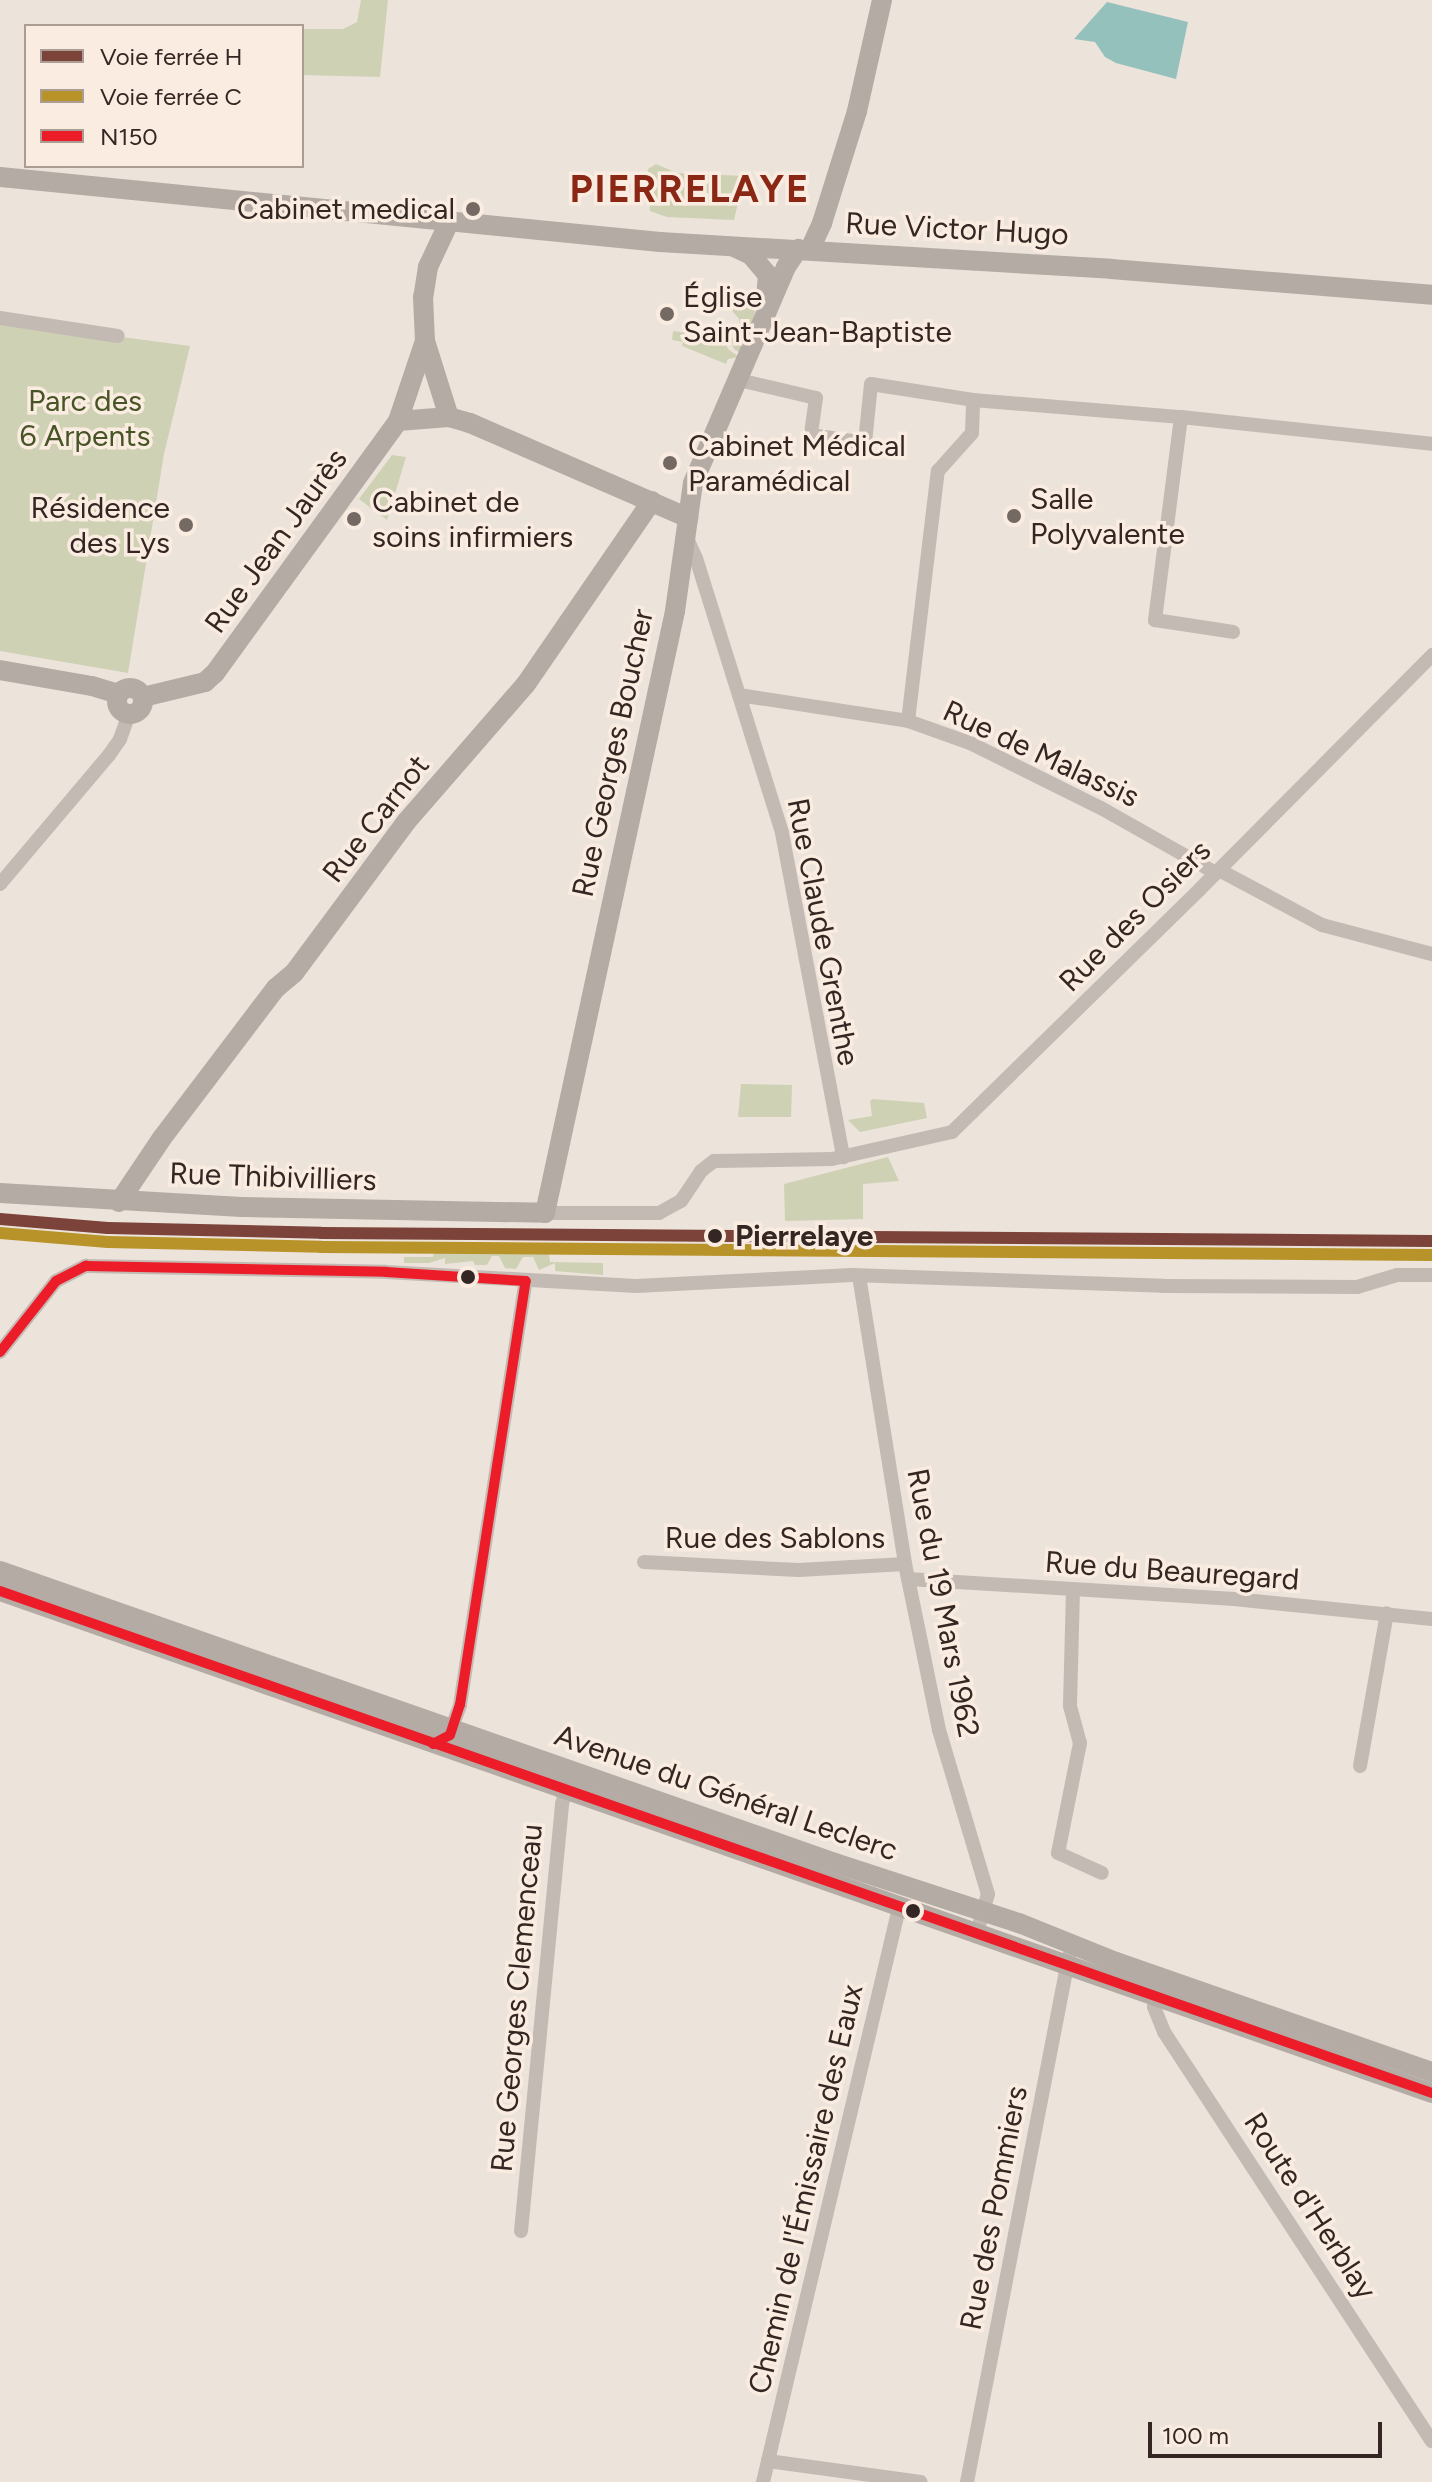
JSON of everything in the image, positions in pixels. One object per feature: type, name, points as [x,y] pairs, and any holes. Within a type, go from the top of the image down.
[{"type":"street","name":"Rue Georges Boucher","points":[[545,1213],[672,626],[693,483],[764,316],[822,223],[857,111],[882,0]]},
{"type":"street","name":"Rue Victor Hugo","points":[[0,177],[734,247],[804,249],[1432,295]]},
{"type":"street","points":[[449,417],[425,341],[423,297],[428,267],[450,220]]},
{"type":"street","name":"Rue Georges Boucher","points":[[734,247],[751,255],[768,275],[764,316]]},
{"type":"street","points":[[0,318],[118,336]]},
{"type":"street","name":"Rue Jean Jaurès","points":[[143,697],[205,682],[215,673],[398,421],[425,341]]},
{"type":"street","points":[[739,380],[816,398],[811,435],[865,443],[871,384],[973,400],[1181,417],[1432,444]]},
{"type":"street","points":[[908,721],[938,471],[972,433],[973,400]]},
{"type":"street","points":[[398,421],[449,417],[470,423],[652,501],[687,527]]},
{"type":"street","points":[[1181,417],[1155,620],[1233,632]]},
{"type":"street","name":"Rue Carnot","points":[[119,1202],[162,1138],[276,988],[303,961],[406,822],[526,684],[652,501]]},
{"type":"street","name":"Rue Claude Grenthe","points":[[687,527],[782,833],[843,1157]]},
{"type":"street","name":"Rue des Osiers","points":[[545,1213],[659,1213],[681,1201],[701,1171],[714,1161],[843,1157],[952,1132],[1432,655]]},
{"type":"street","points":[[0,670],[92,686],[119,694],[134,689],[143,697],[141,709],[129,714],[120,739],[109,755],[0,884]]},
{"type":"street","points":[[119,694],[119,708],[129,714]]},
{"type":"street","name":"Rue de Malassis","points":[[739,695],[908,721],[970,743],[1101,808],[1322,925],[1432,954]]},
{"type":"street","name":"Rue Thibivilliers","points":[[0,1193],[119,1202],[545,1213]]},
{"type":"street","points":[[0,1352],[56,1281],[86,1266],[386,1272],[636,1286],[859,1276],[1163,1286],[1357,1287],[1397,1275],[1432,1275]]},
{"type":"street","name":"Rue du 19 Mars 1962","points":[[859,1276],[906,1572],[939,1730],[988,1894],[976,1936]]},
{"type":"street","points":[[433,1744],[445,1739],[454,1729],[526,1281]]},
{"type":"street","name":"Rue des Sablons","points":[[644,1562],[906,1572]]},
{"type":"street","name":"Avenue du Général Leclerc","points":[[0,1571],[454,1729],[569,1780],[976,1936],[1067,1966],[1159,1987],[1432,2072]]},
{"type":"street","name":"Rue du Beauregard","points":[[906,1572],[1073,1590],[1234,1599],[1432,1619]]},
{"type":"street","points":[[1073,1590],[1070,1706],[1080,1743],[1058,1853],[1102,1873]]},
{"type":"street","name":"Avenue du Général Leclerc","points":[[0,1591],[433,1744],[569,1780],[984,1911],[1072,1945],[1159,1987],[1432,2093]]},
{"type":"street","points":[[1360,1766],[1387,1613]]},
{"type":"street","name":"Rue Georges Clemenceau","points":[[521,2231],[569,1780]]},
{"type":"street","name":"Chemin de l'Émissaire des Eaux","points":[[763,2482],[899,1908]]},
{"type":"street","points":[[1000,1944],[1008,1920]]},
{"type":"street","name":"Rue des Pommiers","points":[[967,2482],[1072,1945]]},
{"type":"street","name":"Route d'Herblay","points":[[1159,1987],[1154,2007],[1164,2032],[1432,2441]]},
{"type":"street","points":[[768,2461],[921,2482]]},
{"type":"green space","points":[[361,0],[388,0],[380,77],[304,75],[304,29],[343,29],[357,22]]},
{"type":"green space","points":[[656,164],[677,173],[744,176],[734,220],[667,217],[650,211],[648,169]]},
{"type":"green space","points":[[714,297],[757,305],[743,355],[734,349],[729,338],[736,338],[740,333],[739,319],[730,308],[713,303]]},
{"type":"green space","name":"Parc des 6 Arpents","points":[[0,321],[190,346],[164,454],[128,673],[0,651]]},
{"type":"green space","points":[[673,331],[723,338],[728,349],[739,357],[728,359],[726,364],[682,346],[683,342],[672,340]]},
{"type":"green space","points":[[392,455],[406,457],[387,520],[359,499]]},
{"type":"green space","points":[[741,1084],[792,1085],[791,1117],[738,1117]]},
{"type":"green space","points":[[870,1101],[924,1103],[927,1118],[860,1132],[848,1120],[872,1116]]},
{"type":"green space","points":[[888,1157],[899,1181],[863,1184],[863,1219],[785,1221],[784,1184]]},
{"type":"green space","points":[[434,1252],[549,1254],[550,1262],[603,1263],[603,1275],[555,1271],[555,1263],[539,1270],[533,1257],[523,1257],[516,1269],[505,1268],[499,1256],[492,1256],[487,1265],[475,1265],[473,1261],[445,1264],[445,1258],[429,1263],[404,1263],[404,1257],[433,1257]]},
{"type":"water","points":[[1107,2],[1188,22],[1176,79],[1116,63],[1105,57],[1095,42],[1074,39]]},
{"type":"rail line","name":"H","points":[[0,1219],[108,1228],[321,1233],[1432,1241]]},
{"type":"rail line","name":"C","points":[[0,1233],[108,1242],[321,1247],[1432,1255]]},
{"type":"transit line","name":"N150","points":[[0,1352],[56,1281],[86,1266],[386,1272],[526,1281]]},
{"type":"transit line","name":"N150","points":[[433,1744],[450,1735],[460,1705],[526,1281]]},
{"type":"transit line","name":"N150","points":[[0,1591],[1432,2093]]},
{"type":"place","name":"Cabinet medical","points":[[473,209]]},
{"type":"place","name":"Église Saint-Jean-Baptiste","points":[[667,314]]},
{"type":"place","name":"Cabinet Médical Paramédical","points":[[670,463]]},
{"type":"place","name":"Salle Polyvalente","points":[[1014,516]]},
{"type":"place","name":"Cabinet de soins infirmiers","points":[[354,519]]},
{"type":"place","name":"Résidence des Lys","points":[[186,525]]},
{"type":"place","name":"Pierrelaye","points":[[715,1236]]},
{"type":"district","name":"PIERRELAYE","points":[[690,190]]}]
